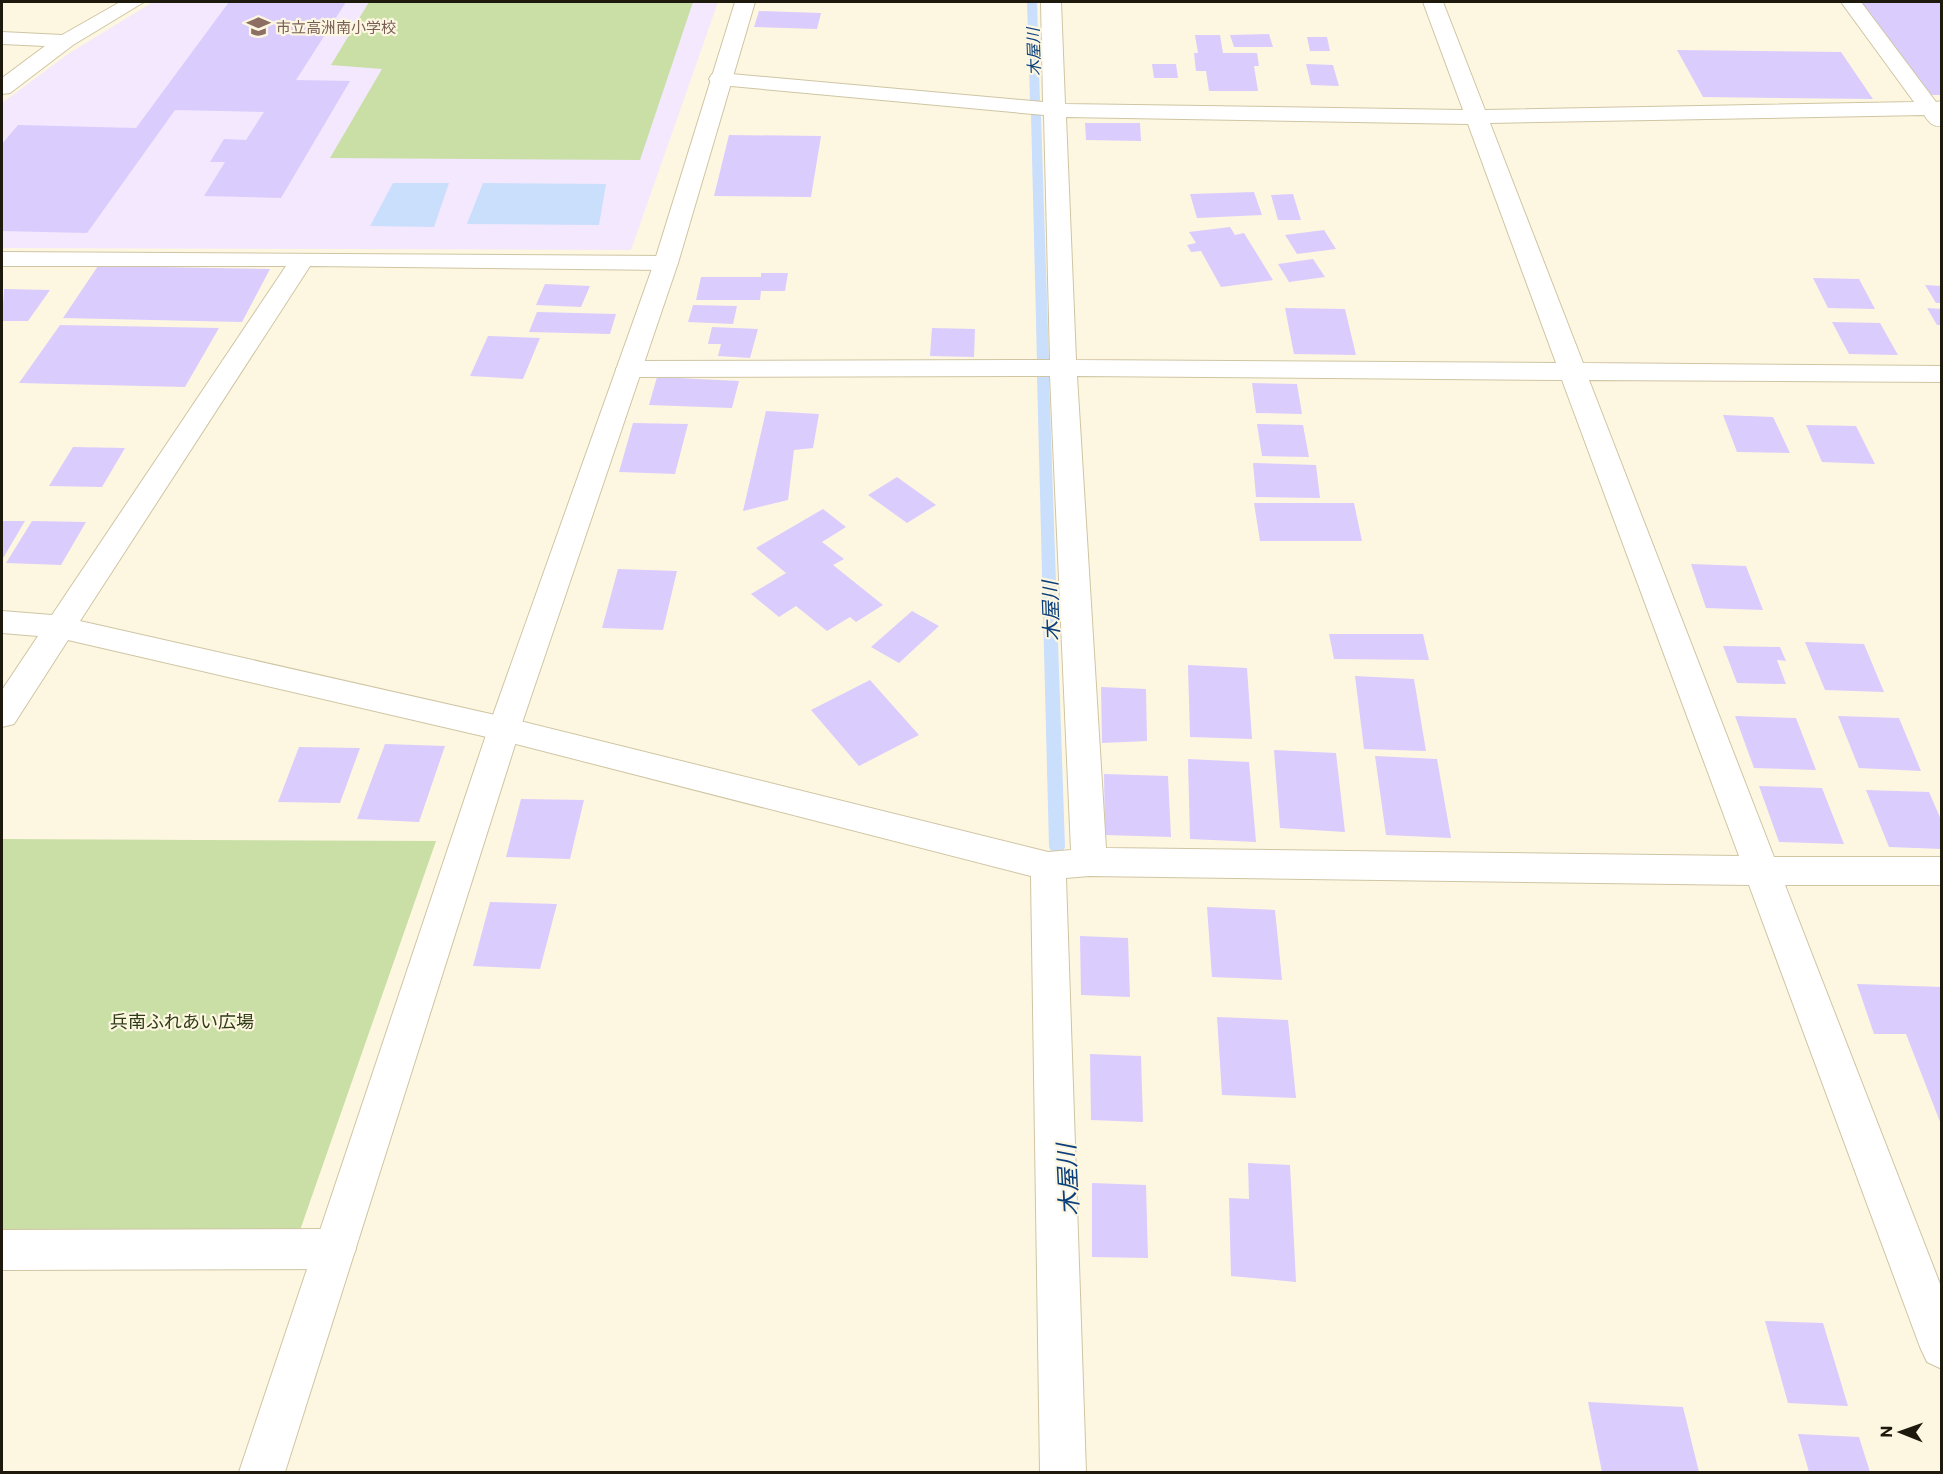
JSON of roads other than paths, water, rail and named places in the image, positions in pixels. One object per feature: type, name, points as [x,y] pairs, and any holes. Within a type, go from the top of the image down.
[{"type":"street","points":[[2,88],[107,8],[134,2]]},
{"type":"street","points":[[262,1473],[504,729],[666,264],[745,2]]},
{"type":"street","points":[[1051,2],[1063,368],[1089,862]]},
{"type":"street","points":[[1433,2],[1941,1347]]},
{"type":"street","points":[[1851,2],[1938,114]]},
{"type":"street","points":[[2,38],[66,41]]},
{"type":"street","points":[[720,79],[1056,110],[1476,117],[1938,114]]},
{"type":"street","points":[[2,259],[303,259],[666,264]]},
{"type":"street","points":[[2,715],[303,259]]},
{"type":"street","points":[[629,369],[1063,368],[1941,374]]},
{"type":"street","points":[[2,622],[58,627],[504,729],[1048,866],[1089,862],[1763,871],[1941,871]]},
{"type":"street","points":[[1048,866],[1063,1473]]},
{"type":"street","points":[[2,1250],[334,1249]]},
{"type":"water","points":[[393,183],[449,183],[434,227],[370,226]]},
{"type":"water","points":[[483,183],[606,184],[599,225],[467,224]]},
{"type":"waterway","name":"木屋川","points":[[1032,2],[1035,102]]},
{"type":"waterway","name":"木屋川","points":[[1036,115],[1043,362]]},
{"type":"waterway","name":"木屋川","points":[[1043,376],[1057,847]]},
{"type":"place","name":"市立高洲南小学校","points":[[258,27]]},
{"type":"park label","name":"兵南ふれあい広場","points":[[182,1021]]}]
